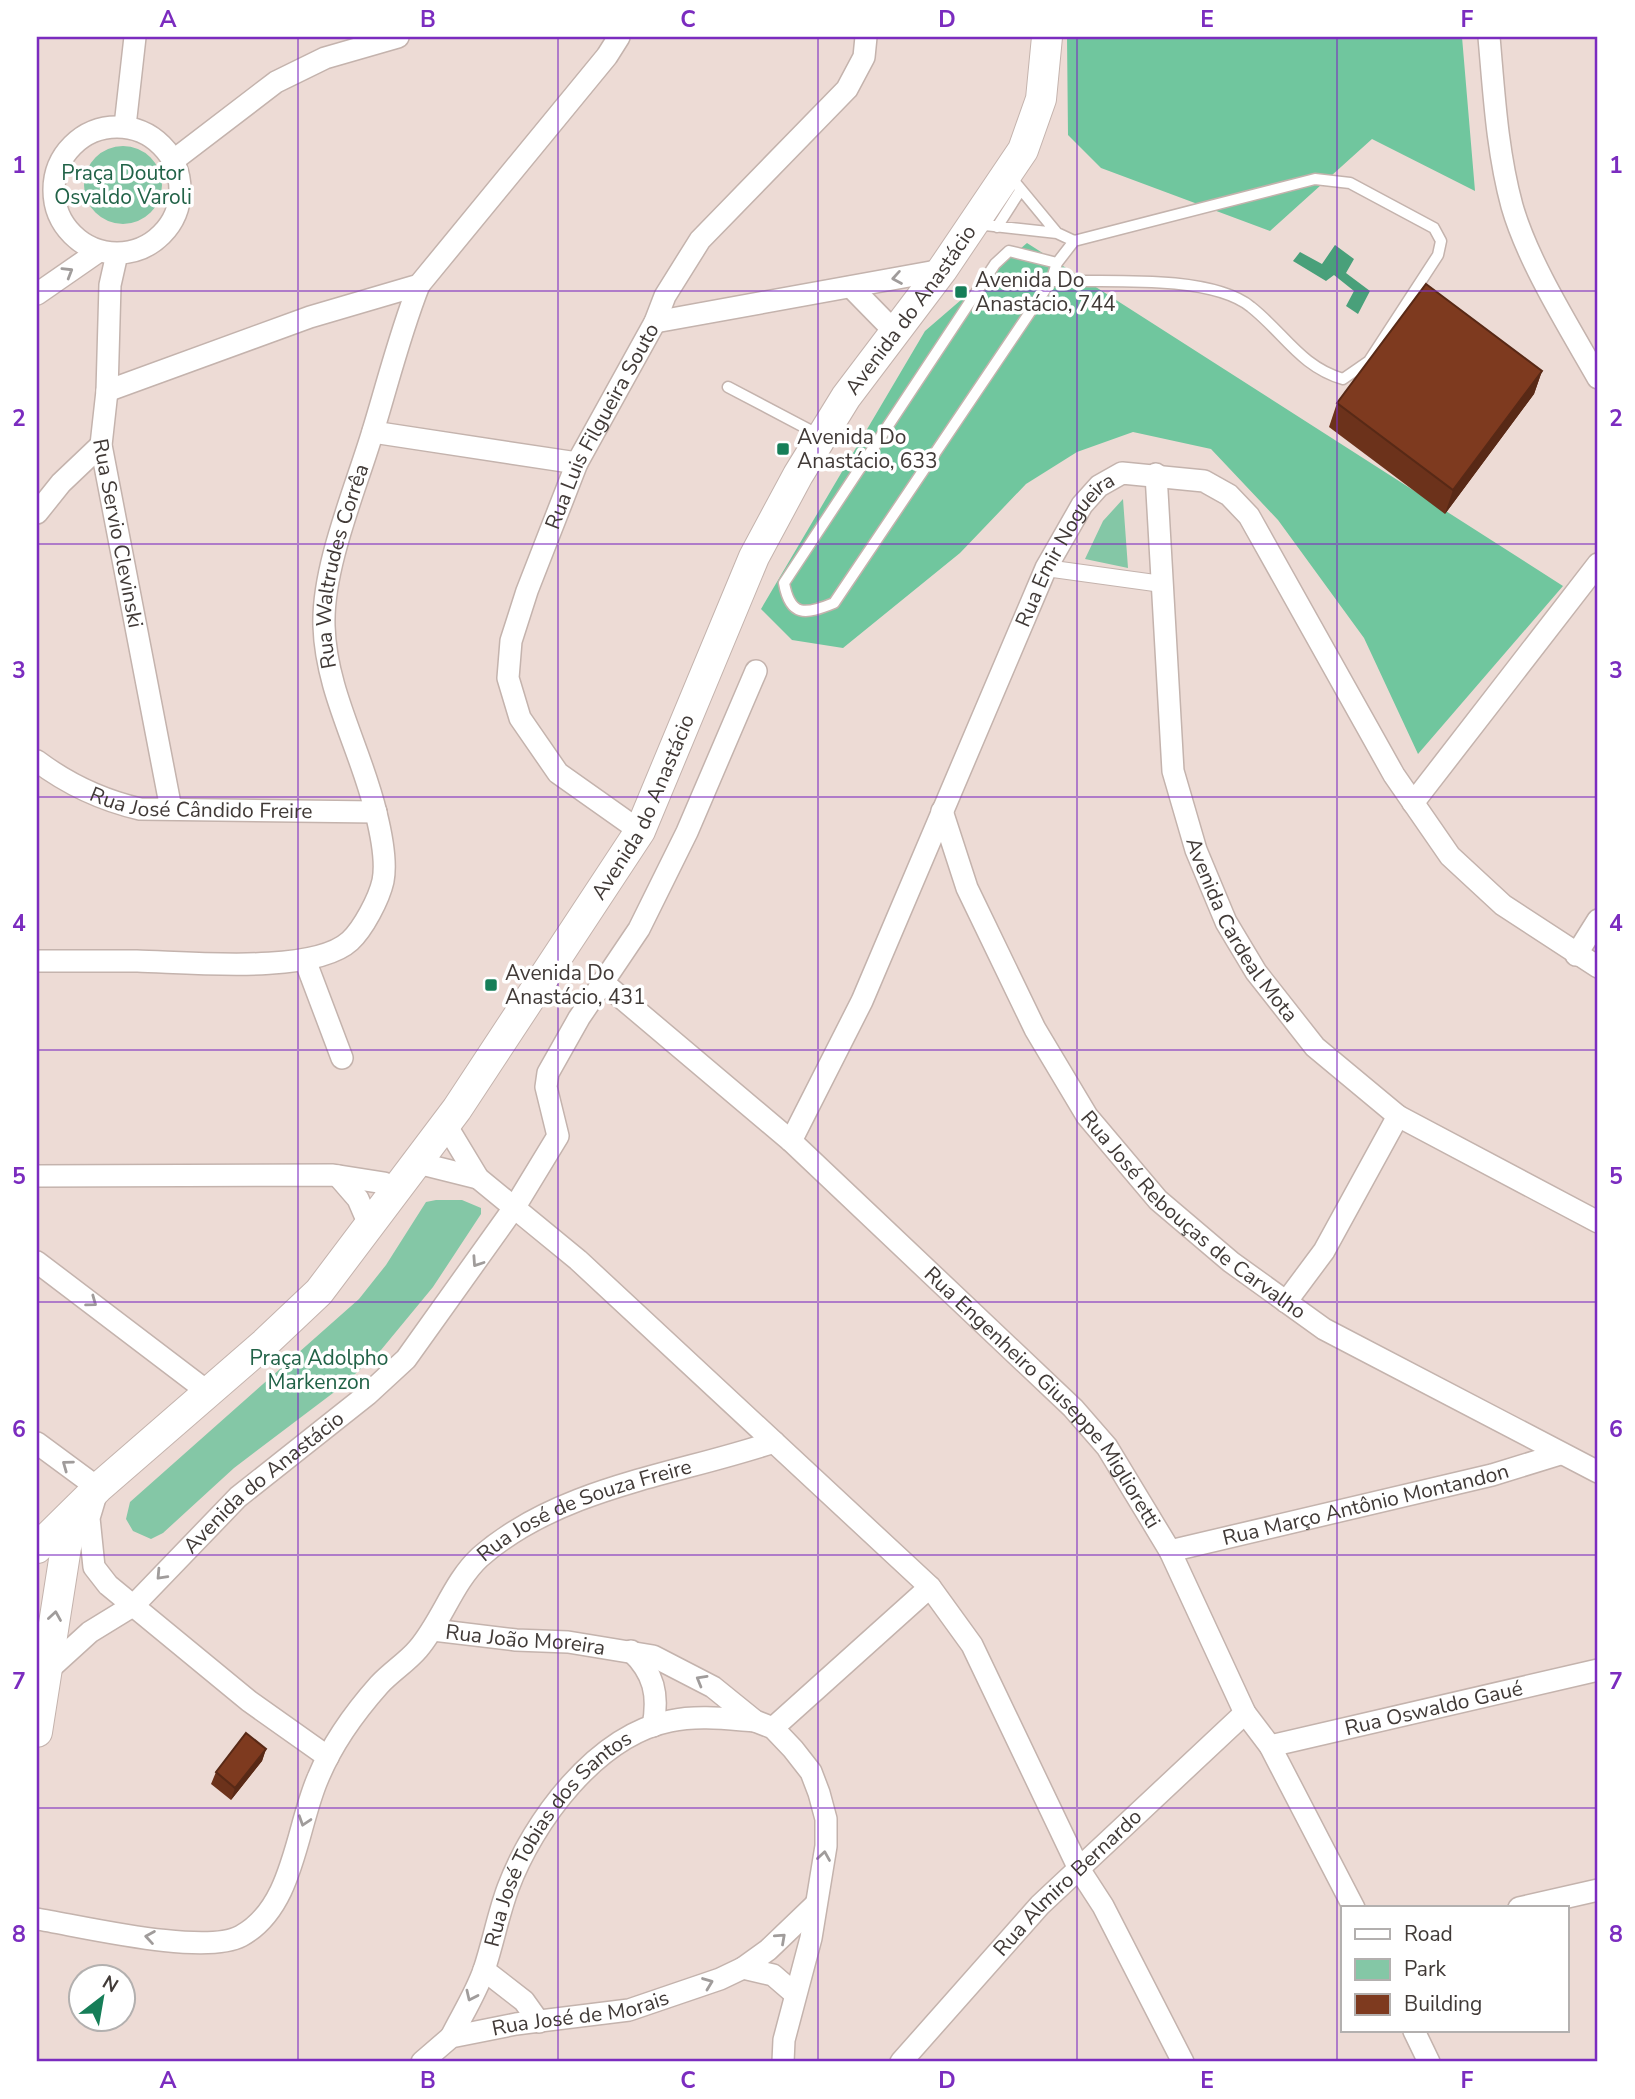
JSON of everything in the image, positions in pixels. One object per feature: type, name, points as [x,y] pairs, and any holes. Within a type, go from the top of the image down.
[{"type":"main road","name":"Avenida do Anastácio","points":[[37,1562],[45,1541],[88,1497],[319,1292],[446,1125],[640,831],[754,557],[846,397],[942,270],[985,225],[1014,182],[1041,99],[1047,37]]},
{"type":"main road","points":[[37,1732],[41,1669],[66,1547],[88,1497]]},
{"type":"street","points":[[125,126],[135,37]]},
{"type":"street","points":[[174,160],[276,82],[326,58],[398,37]]},
{"type":"street","points":[[107,391],[310,317],[419,285],[607,56],[619,37]]},
{"type":"street","name":"Rua Luis Filgueira Souto","points":[[640,831],[558,773],[520,718],[508,678],[511,641],[527,591],[576,463],[655,322],[665,296],[700,240],[847,89],[864,57],[866,37]]},
{"type":"street","points":[[1489,37],[1501,161],[1513,209],[1571,332],[1598,378]]},
{"type":"street","points":[[37,294],[108,253],[142,249],[164,234],[178,211],[181,185],[174,160],[162,144],[145,132],[125,126],[99,128],[76,140],[60,160],[45,191],[74,237],[108,253]]},
{"type":"street","name":"Rua Servio Clevinski","points":[[108,253],[110,285],[107,391],[101,444],[171,809]]},
{"type":"street","points":[[655,322],[942,270]]},
{"type":"street","name":"Rua Waltrudes Corrêa","points":[[37,961],[232,964],[305,960],[324,955],[350,942],[366,918],[383,881],[382,849],[376,811],[330,677],[324,624],[330,577],[399,336],[419,285]]},
{"type":"street","points":[[851,287],[895,332]]},
{"type":"street","points":[[373,432],[576,463]]},
{"type":"street","points":[[37,513],[77,466],[101,444]]},
{"type":"street","name":"Rua Emir Nogueira","points":[[790,1141],[862,1001],[1046,568],[1082,505],[1099,486],[1122,472],[1204,481],[1229,495],[1249,516],[1394,775],[1450,856],[1503,905],[1598,967]]},
{"type":"street","name":"Avenida Cardeal Mota","points":[[1156,474],[1173,771],[1196,850],[1226,922],[1256,972],[1315,1047],[1398,1116],[1598,1222]]},
{"type":"street","points":[[1413,803],[1598,564]]},
{"type":"street","points":[[1046,568],[1162,584]]},
{"type":"street","name":"Avenida do Anastácio","points":[[41,1669],[90,1632],[134,1605],[239,1497],[368,1394],[406,1359],[516,1205],[558,1136],[546,1087],[548,1073],[579,1018],[605,984],[639,929],[666,876],[756,671]]},
{"type":"street","name":"Rua José Cândido Freire","points":[[37,761],[59,778],[110,802],[140,808],[376,811]]},
{"type":"street","name":"Rua José Rebouças de Carvalho","points":[[942,811],[967,888],[1005,971],[1087,1116],[1158,1200],[1231,1262],[1324,1329],[1598,1472]]},
{"type":"street","points":[[1576,955],[1598,920]]},
{"type":"street","points":[[305,960],[342,1058]]},
{"type":"street","name":"Rua Engenheiro Giuseppe Miglioretti","points":[[605,984],[790,1141],[1073,1408],[1107,1447],[1170,1551],[1245,1713],[1270,1746],[1353,1906]]},
{"type":"street","points":[[1286,1302],[1324,1251],[1398,1116]]},
{"type":"street","points":[[446,1125],[478,1178]]},
{"type":"street","points":[[418,1163],[478,1178],[516,1205],[930,1587],[972,1645],[1079,1869],[1103,1906],[1183,2062]]},
{"type":"street","points":[[41,1182],[338,1176],[384,1183],[397,1191]]},
{"type":"street","points":[[338,1176],[358,1199],[370,1227]]},
{"type":"street","points":[[37,1262],[208,1392]]},
{"type":"street","name":"Rua José de Souza Freire","points":[[433,1630],[461,1581],[479,1559],[534,1519],[604,1492],[727,1459],[774,1442]]},
{"type":"street","points":[[37,1443],[88,1497],[94,1567],[108,1586],[249,1701],[328,1757]]},
{"type":"street","name":"Rua Março Antônio Montandon","points":[[1170,1551],[1492,1475],[1560,1454]]},
{"type":"street","points":[[764,1725],[930,1587]]},
{"type":"street","name":"Rua João Moreira","points":[[37,1919],[182,1942],[217,1943],[240,1937],[263,1918],[279,1894],[317,1780],[328,1757],[354,1717],[380,1685],[416,1652],[433,1630],[631,1651],[668,1661],[713,1687],[764,1725],[811,1772],[826,1819],[826,1846],[803,1972],[784,2040],[783,2062]]},
{"type":"street","name":"Rua José Tobias dos Santos","points":[[631,1651],[646,1665],[653,1680],[656,1712],[653,1726]]},
{"type":"street","name":"Rua Oswaldo Gaué","points":[[1270,1746],[1598,1670]]},
{"type":"street","name":"Rua Almiro Bernardo","points":[[901,2062],[1041,1905],[1245,1713]]},
{"type":"street","name":"Rua José Tobias dos Santos","points":[[451,2037],[484,1970],[509,1885],[530,1841],[568,1788],[598,1759],[626,1739],[670,1720],[701,1718],[764,1725]]},
{"type":"street","points":[[1528,1906],[1598,1890]]},
{"type":"street","name":"Rua José de Morais","points":[[451,2037],[629,2010],[743,1968],[768,1950],[815,1905]]},
{"type":"street","points":[[743,1968],[773,1975],[795,1994]]},
{"type":"street","name":"Rua José Tobias dos Santos","points":[[484,1970],[524,2001],[539,2022]]},
{"type":"street","points":[[1414,2032],[1429,2062]]},
{"type":"street","points":[[422,2062],[451,2037]]},
{"type":"lane","points":[[1051,281],[1199,285],[1249,305],[1320,373],[1343,380],[1369,361],[1438,255],[1441,241],[1434,228],[1350,183],[1315,179],[1074,241],[1057,263],[1051,281],[834,603],[815,611],[795,610],[788,603],[785,583],[995,264],[1009,251],[1057,263]]},
{"type":"lane","points":[[1014,182],[1057,233]]},
{"type":"lane","points":[[985,225],[1057,233],[1074,241]]},
{"type":"lane","points":[[728,387],[822,437]]},
{"type":"green space","name":"Praça Doutor Osvaldo Varoli","points":[[123,146],[138,149],[151,157],[159,170],[162,185],[159,200],[151,213],[138,221],[123,224],[108,221],[95,213],[87,200],[84,185],[87,170],[95,157],[108,149]]},
{"type":"green space","points":[[1123,499],[1128,568],[1085,559],[1103,521]]},
{"type":"green space","name":"Praça Adolpho Markenzon","points":[[462,1200],[481,1208],[481,1214],[433,1287],[381,1350],[341,1387],[234,1468],[163,1533],[151,1539],[133,1531],[126,1519],[130,1502],[359,1299],[386,1265],[426,1202]]},
{"type":"shaded area","points":[[1067,37],[1462,37],[1475,191],[1372,139],[1270,231],[1101,168],[1068,135]]},
{"type":"shaded area","points":[[1027,243],[1563,586],[1418,754],[1364,638],[1278,520],[1211,449],[1133,432],[1077,452],[1026,484],[960,553],[843,648],[792,640],[761,609],[925,331]]},
{"type":"shaded area","points":[[1335,245],[1354,259],[1346,273],[1370,291],[1358,314],[1346,306],[1354,291],[1334,275],[1326,281],[1293,261],[1300,252],[1322,264]]},
{"type":"building","points":[[1426,284],[1542,371],[1453,490],[1337,403]]},
{"type":"building","points":[[246,1733],[266,1749],[235,1788],[216,1772]]},
{"type":"place","name":"Avenida Do Anastácio, 744","points":[[961,292]]},
{"type":"place","name":"Avenida Do Anastácio, 633","points":[[783,449]]},
{"type":"place","name":"Avenida Do Anastácio, 431","points":[[491,985]]}]
